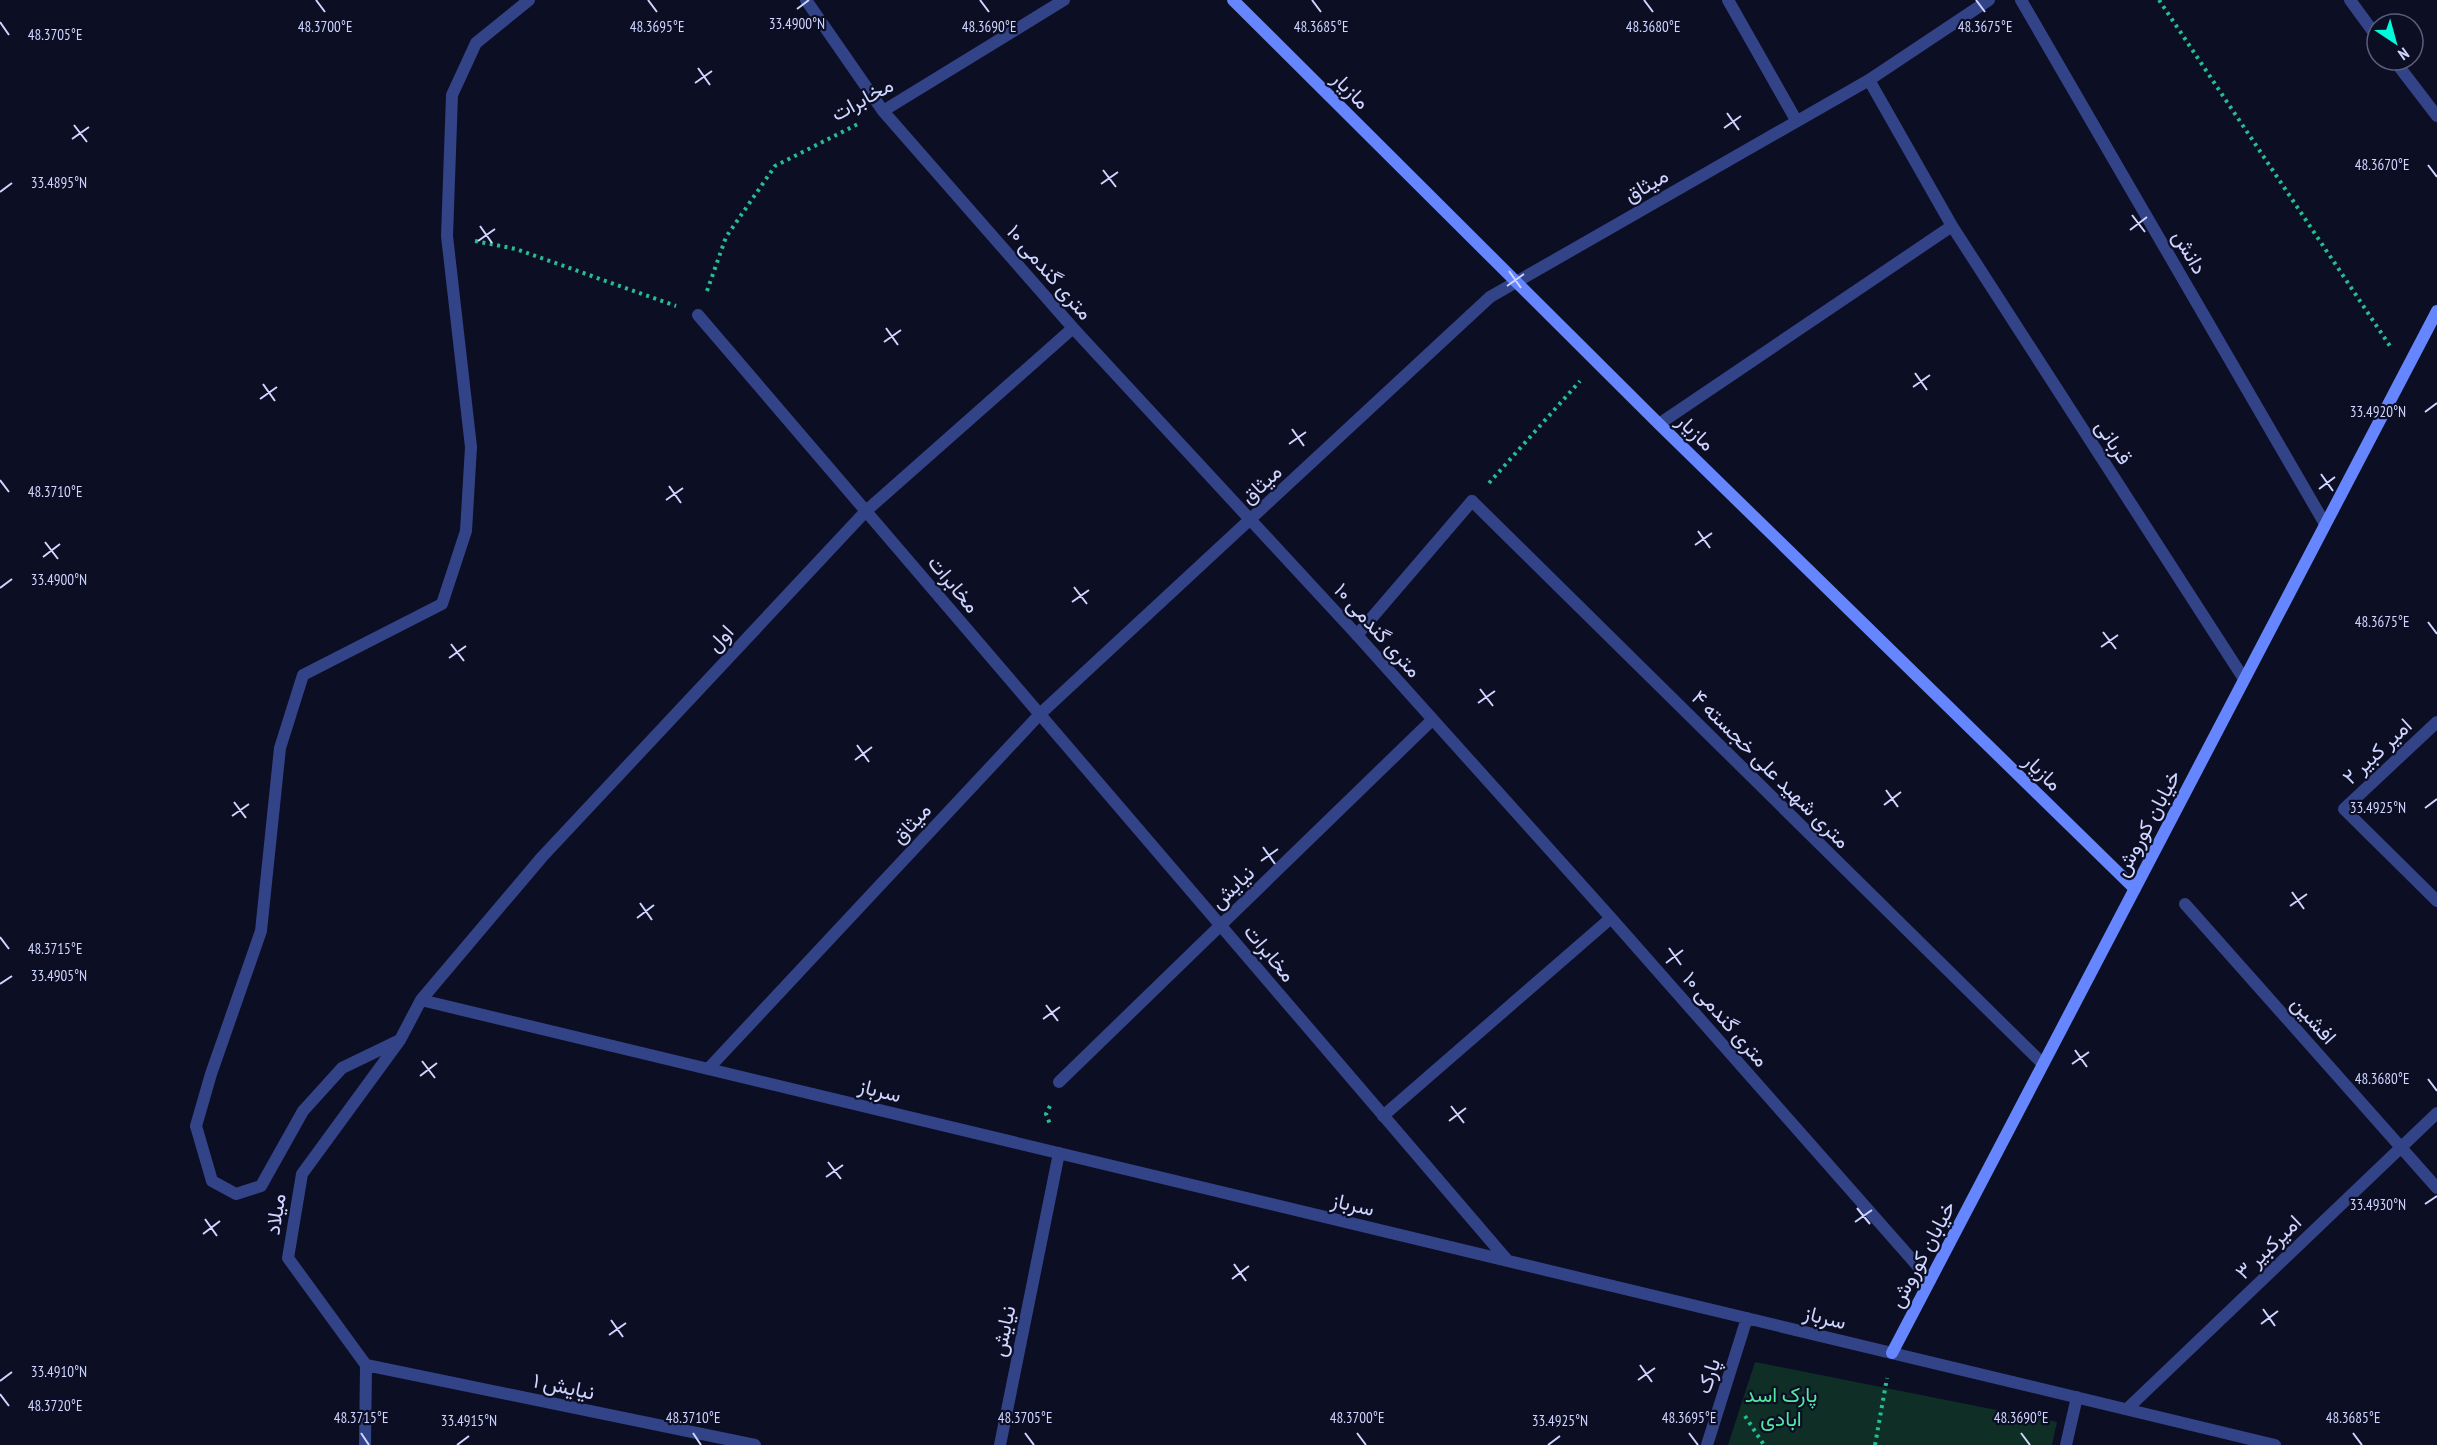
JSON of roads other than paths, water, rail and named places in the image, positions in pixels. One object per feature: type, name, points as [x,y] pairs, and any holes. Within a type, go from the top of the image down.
[{"type":"street","points":[[400,1040],[342,1068],[303,1111],[261,1186],[236,1194],[212,1180],[196,1126],[211,1074],[261,932],[280,748],[303,675],[442,604],[466,531],[471,447],[447,236],[452,95],[476,43],[529,0]]},
{"type":"street","name":"۱۰ متری گندمی","points":[[806,0],[883,111],[1073,328],[1357,634],[1930,1280]]},
{"type":"street","name":"مخابرات","points":[[883,111],[1064,0]]},
{"type":"street","name":"مازیار","points":[[1233,0],[1659,424],[2134,889]]},
{"type":"street","points":[[1728,0],[1796,120]]},
{"type":"street","name":"میثاق","points":[[708,1069],[1040,714],[1490,297],[1869,80],[1989,0]]},
{"type":"street","name":"دانش","points":[[2020,0],[2325,524]]},
{"type":"street","points":[[2350,0],[2365,21]]},
{"type":"street","points":[[2403,72],[2437,116]]},
{"type":"street","name":"قربانی","points":[[1869,80],[1952,226],[2244,680]]},
{"type":"street","points":[[1659,424],[1952,226]]},
{"type":"street","name":"خیابان کوروش","points":[[1892,1353],[2437,311]]},
{"type":"street","name":"مخابرات","points":[[698,315],[1506,1260]]},
{"type":"street","name":"اول","points":[[421,1000],[542,857],[866,511],[1073,328]]},
{"type":"street","name":"۴ متری شهید علی خجسته","points":[[1357,634],[1472,501],[2043,1064]]},
{"type":"street","name":"نیایش","points":[[1059,1082],[1432,720]]},
{"type":"street","name":"امیر کبیر ۲","points":[[2437,722],[2344,809],[2437,901]]},
{"type":"street","name":"افشین","points":[[2185,904],[2437,1188]]},
{"type":"street","points":[[1383,1116],[1611,918]]},
{"type":"street","name":"میلاد","points":[[366,1365],[288,1258],[302,1174],[400,1040],[421,1000]]},
{"type":"street","name":"سرباز","points":[[421,1000],[2275,1445]]},
{"type":"street","name":"امیرکبیر ۳","points":[[2127,1409],[2437,1113]]},
{"type":"street","name":"نیایش","points":[[999,1445],[1059,1153]]},
{"type":"street","name":"پارک","points":[[1707,1445],[1747,1318]]},
{"type":"street","points":[[365,1445],[366,1365]]},
{"type":"street","name":"نیایش ۱","points":[[366,1365],[755,1445]]},
{"type":"street","points":[[2066,1445],[2077,1397]]},
{"type":"park label","name":"پارک اسد ابادی","points":[[1781,1406]]}]
